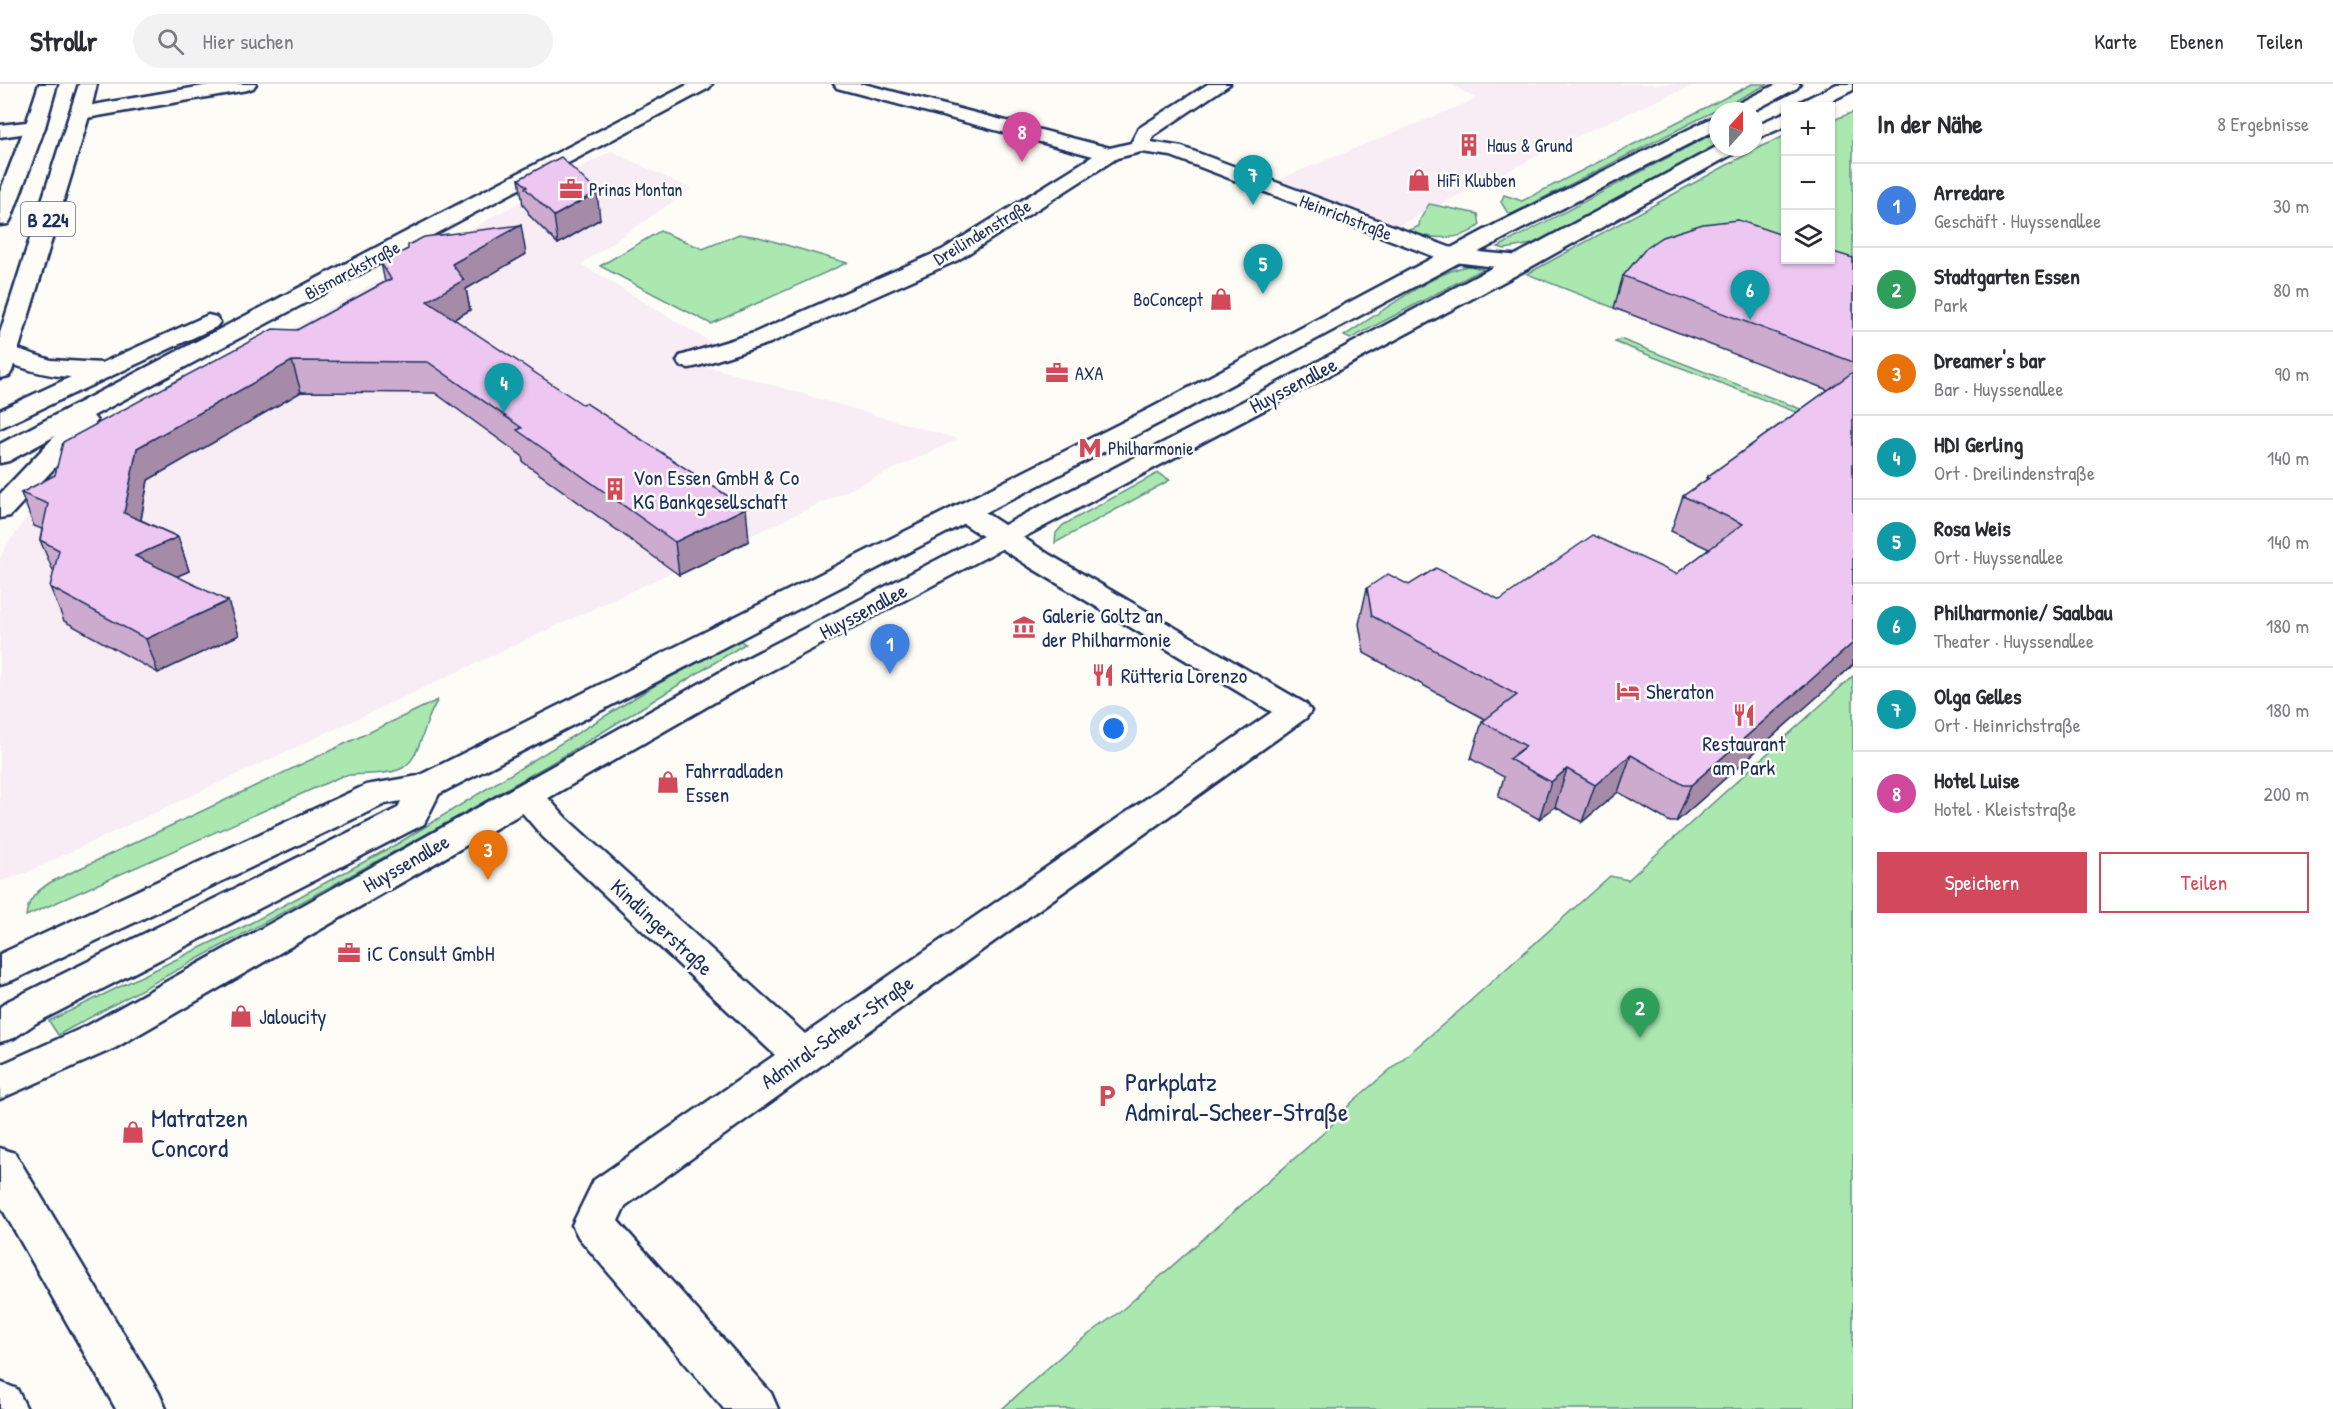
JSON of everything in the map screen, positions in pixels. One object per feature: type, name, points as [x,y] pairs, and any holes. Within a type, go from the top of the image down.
[{"type":"street","name":"B 224","points":[[0,219],[35,126],[48,84]]},
{"type":"street","name":"B 224","points":[[3,362],[88,84]]},
{"type":"street","points":[[81,113],[247,84]]},
{"type":"street","name":"Bismarckstraße","points":[[0,455],[703,84]]},
{"type":"street","points":[[843,84],[1110,154]]},
{"type":"street","points":[[1141,146],[1141,139],[1146,132],[1221,84]]},
{"type":"street","points":[[1756,102],[1791,84]]},
{"type":"street","points":[[1815,102],[1851,84]]},
{"type":"street","points":[[1763,129],[1781,120]]},
{"type":"street","points":[[0,131],[35,126]]},
{"type":"street","name":"Huyssenallee","points":[[0,970],[378,793],[425,787],[1162,412],[1454,256],[1709,127]]},
{"type":"street","name":"Dreilindenstraße","points":[[688,361],[762,338],[950,255],[1110,154],[1141,146]]},
{"type":"street","name":"Heinrichstraße","points":[[1141,146],[1175,151],[1454,256],[1521,263]]},
{"type":"street","name":"Huyssenallee","points":[[0,1083],[101,1037],[735,677],[1003,538],[1521,263],[1715,156]]},
{"type":"street","name":"Bismarckstraße","points":[[0,420],[244,304],[445,196]]},
{"type":"street","points":[[3,362],[63,371],[114,367]]},
{"type":"street","points":[[0,510],[102,402]]},
{"type":"street","points":[[965,512],[1003,538]]},
{"type":"street","name":"Admiral-Scheer-Straße","points":[[754,1409],[594,1225],[609,1193],[1295,711],[1003,538]]},
{"type":"street","points":[[0,947],[347,790],[382,780],[425,787]]},
{"type":"street","name":"Huyssenallee","points":[[0,1027],[22,1012],[412,816],[425,787]]},
{"type":"street","name":"Kindlingerstraße","points":[[525,795],[555,828],[802,1056]]},
{"type":"street","points":[[0,1166],[142,1409]]},
{"type":"street","points":[[0,1405],[3,1409]]},
{"type":"shaded area","points":[[1450,84],[1695,84],[1592,129],[1387,231],[1268,184],[1477,99]]},
{"type":"shaded area","points":[[611,151],[691,189],[581,264],[720,348],[692,362],[958,439],[25,873],[0,881],[0,559],[7,545],[57,477],[108,432]]},
{"type":"green space","points":[[1752,84],[1768,84],[1733,102],[1717,102]]},
{"type":"green space","points":[[1709,106],[1709,114],[1512,214],[1507,212],[1501,202],[1504,195],[1522,201]]},
{"type":"green space","points":[[1853,112],[1853,278],[1622,311],[1527,274],[1744,156],[1763,156],[1763,146],[1781,138],[1781,264],[1835,264],[1835,119]]},
{"type":"green space","points":[[1709,136],[1709,150],[1532,244],[1505,249],[1498,247]]},
{"type":"green space","points":[[1429,204],[1478,214],[1480,225],[1463,235],[1444,238],[1406,232],[1419,226]]},
{"type":"green space","points":[[660,231],[703,249],[739,234],[759,237],[847,263],[711,324],[600,266]]},
{"type":"green space","points":[[1470,266],[1483,269],[1350,339],[1344,336],[1424,284],[1441,275]]},
{"type":"green space","points":[[1620,339],[1803,410],[1798,413],[1615,342]]},
{"type":"green space","points":[[1158,473],[1170,480],[1055,543],[1056,533],[1063,525]]},
{"type":"green space","points":[[740,640],[745,644],[567,754],[454,819],[58,1035],[49,1021],[247,925],[397,844],[654,686]]},
{"type":"green space","points":[[1853,676],[1853,1409],[1002,1409],[1070,1348],[1122,1310],[1328,1129],[1352,1102],[1459,1011],[1610,876],[1628,880]]},
{"type":"green space","points":[[438,700],[428,719],[417,750],[406,766],[385,773],[342,776],[26,916],[34,896],[51,882]]},
{"type":"building","points":[[561,157],[597,192],[554,216],[525,188],[527,187],[519,179]]},
{"type":"building","points":[[1738,220],[1781,235],[1781,264],[1835,264],[1835,253],[1853,258],[1853,362],[1623,276],[1647,247],[1662,237],[1703,224]]},
{"type":"building","points":[[521,225],[452,264],[464,280],[427,301],[582,404],[586,403],[746,508],[675,542],[517,430],[522,428],[428,362],[292,361],[137,448],[124,513],[178,537],[135,556],[228,601],[146,639],[50,587],[59,550],[40,540],[48,504],[21,493],[55,475],[63,442],[273,329],[297,330],[391,279],[381,263],[408,249],[408,245],[424,237]]},
{"type":"building","points":[[1853,372],[1853,643],[1691,785],[1684,785],[1631,755],[1595,785],[1567,769],[1551,782],[1509,759],[1526,746],[1482,722],[1517,695],[1372,616],[1367,588],[1388,574],[1409,585],[1436,568],[1500,600],[1593,535],[1676,574],[1743,524],[1683,496]]},
{"type":"place","name":"Haus & Grund","points":[[1469,145]]},
{"type":"place","name":"Hotel Luise","points":[[1022,162]]},
{"type":"place","name":"HiFi Klubben","points":[[1419,180]]},
{"type":"place","name":"Prinas Montan","points":[[571,189]]},
{"type":"place","name":"Olga Gelles","points":[[1253,205]]},
{"type":"place","name":"Rosa Weis","points":[[1263,294]]},
{"type":"place","name":"BoConcept","points":[[1221,299]]},
{"type":"place","name":"Philharmonie/ Saalbau","points":[[1750,320]]},
{"type":"place","name":"AXA","points":[[1057,373]]},
{"type":"place","name":"HDI Gerling","points":[[504,413]]},
{"type":"place","name":"Philharmonie","points":[[1090,448]]},
{"type":"place","name":"Von Essen GmbH & Co KG Bankgesellschaft","points":[[615,489]]},
{"type":"place","name":"Galerie Goltz an der Philharmonie","points":[[1024,627]]},
{"type":"place","name":"Arredare","points":[[890,674]]},
{"type":"place","name":"Rütteria Lorenzo","points":[[1103,675]]},
{"type":"place","name":"Sheraton","points":[[1628,691]]},
{"type":"place","name":"Restaurant am Park","points":[[1744,715]]},
{"type":"place","name":"Fahrradladen Essen","points":[[668,782]]},
{"type":"place","name":"Dreamer's bar","points":[[488,880]]},
{"type":"place","name":"iC Consult GmbH","points":[[349,953]]},
{"type":"place","name":"Jaloucity","points":[[241,1016]]},
{"type":"place","name":"Stadtgarten Essen","points":[[1640,1038]]},
{"type":"place","name":"Parkplatz Admiral-Scheer-Straße","points":[[1107,1096]]},
{"type":"place","name":"Matratzen Concord","points":[[133,1132]]}]
